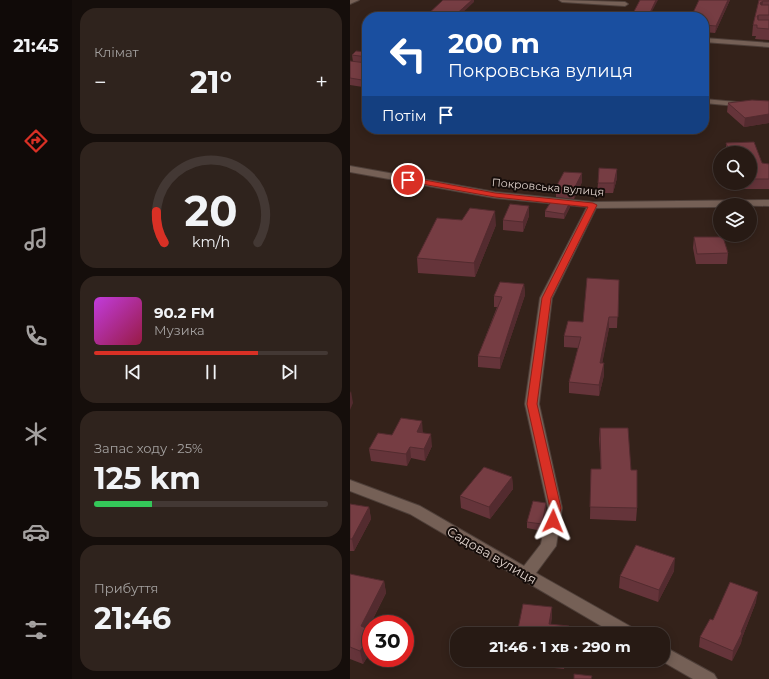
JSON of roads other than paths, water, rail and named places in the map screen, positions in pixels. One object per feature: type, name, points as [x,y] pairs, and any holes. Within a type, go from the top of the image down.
[{"type":"street","points":[[350,2],[356,0]]},
{"type":"street","points":[[562,0],[625,4]]},
{"type":"street","points":[[709,40],[769,45]]},
{"type":"street","points":[[709,101],[769,107]]},
{"type":"street","name":"Покровська вулиця","points":[[350,169],[495,195],[593,205],[769,203]]},
{"type":"street","points":[[526,575],[548,546],[555,508],[532,404],[546,298],[593,205]]},
{"type":"street","name":"Садова вулиця","points":[[350,485],[415,510],[617,627]]},
{"type":"street","points":[[670,657],[708,679]]}]
